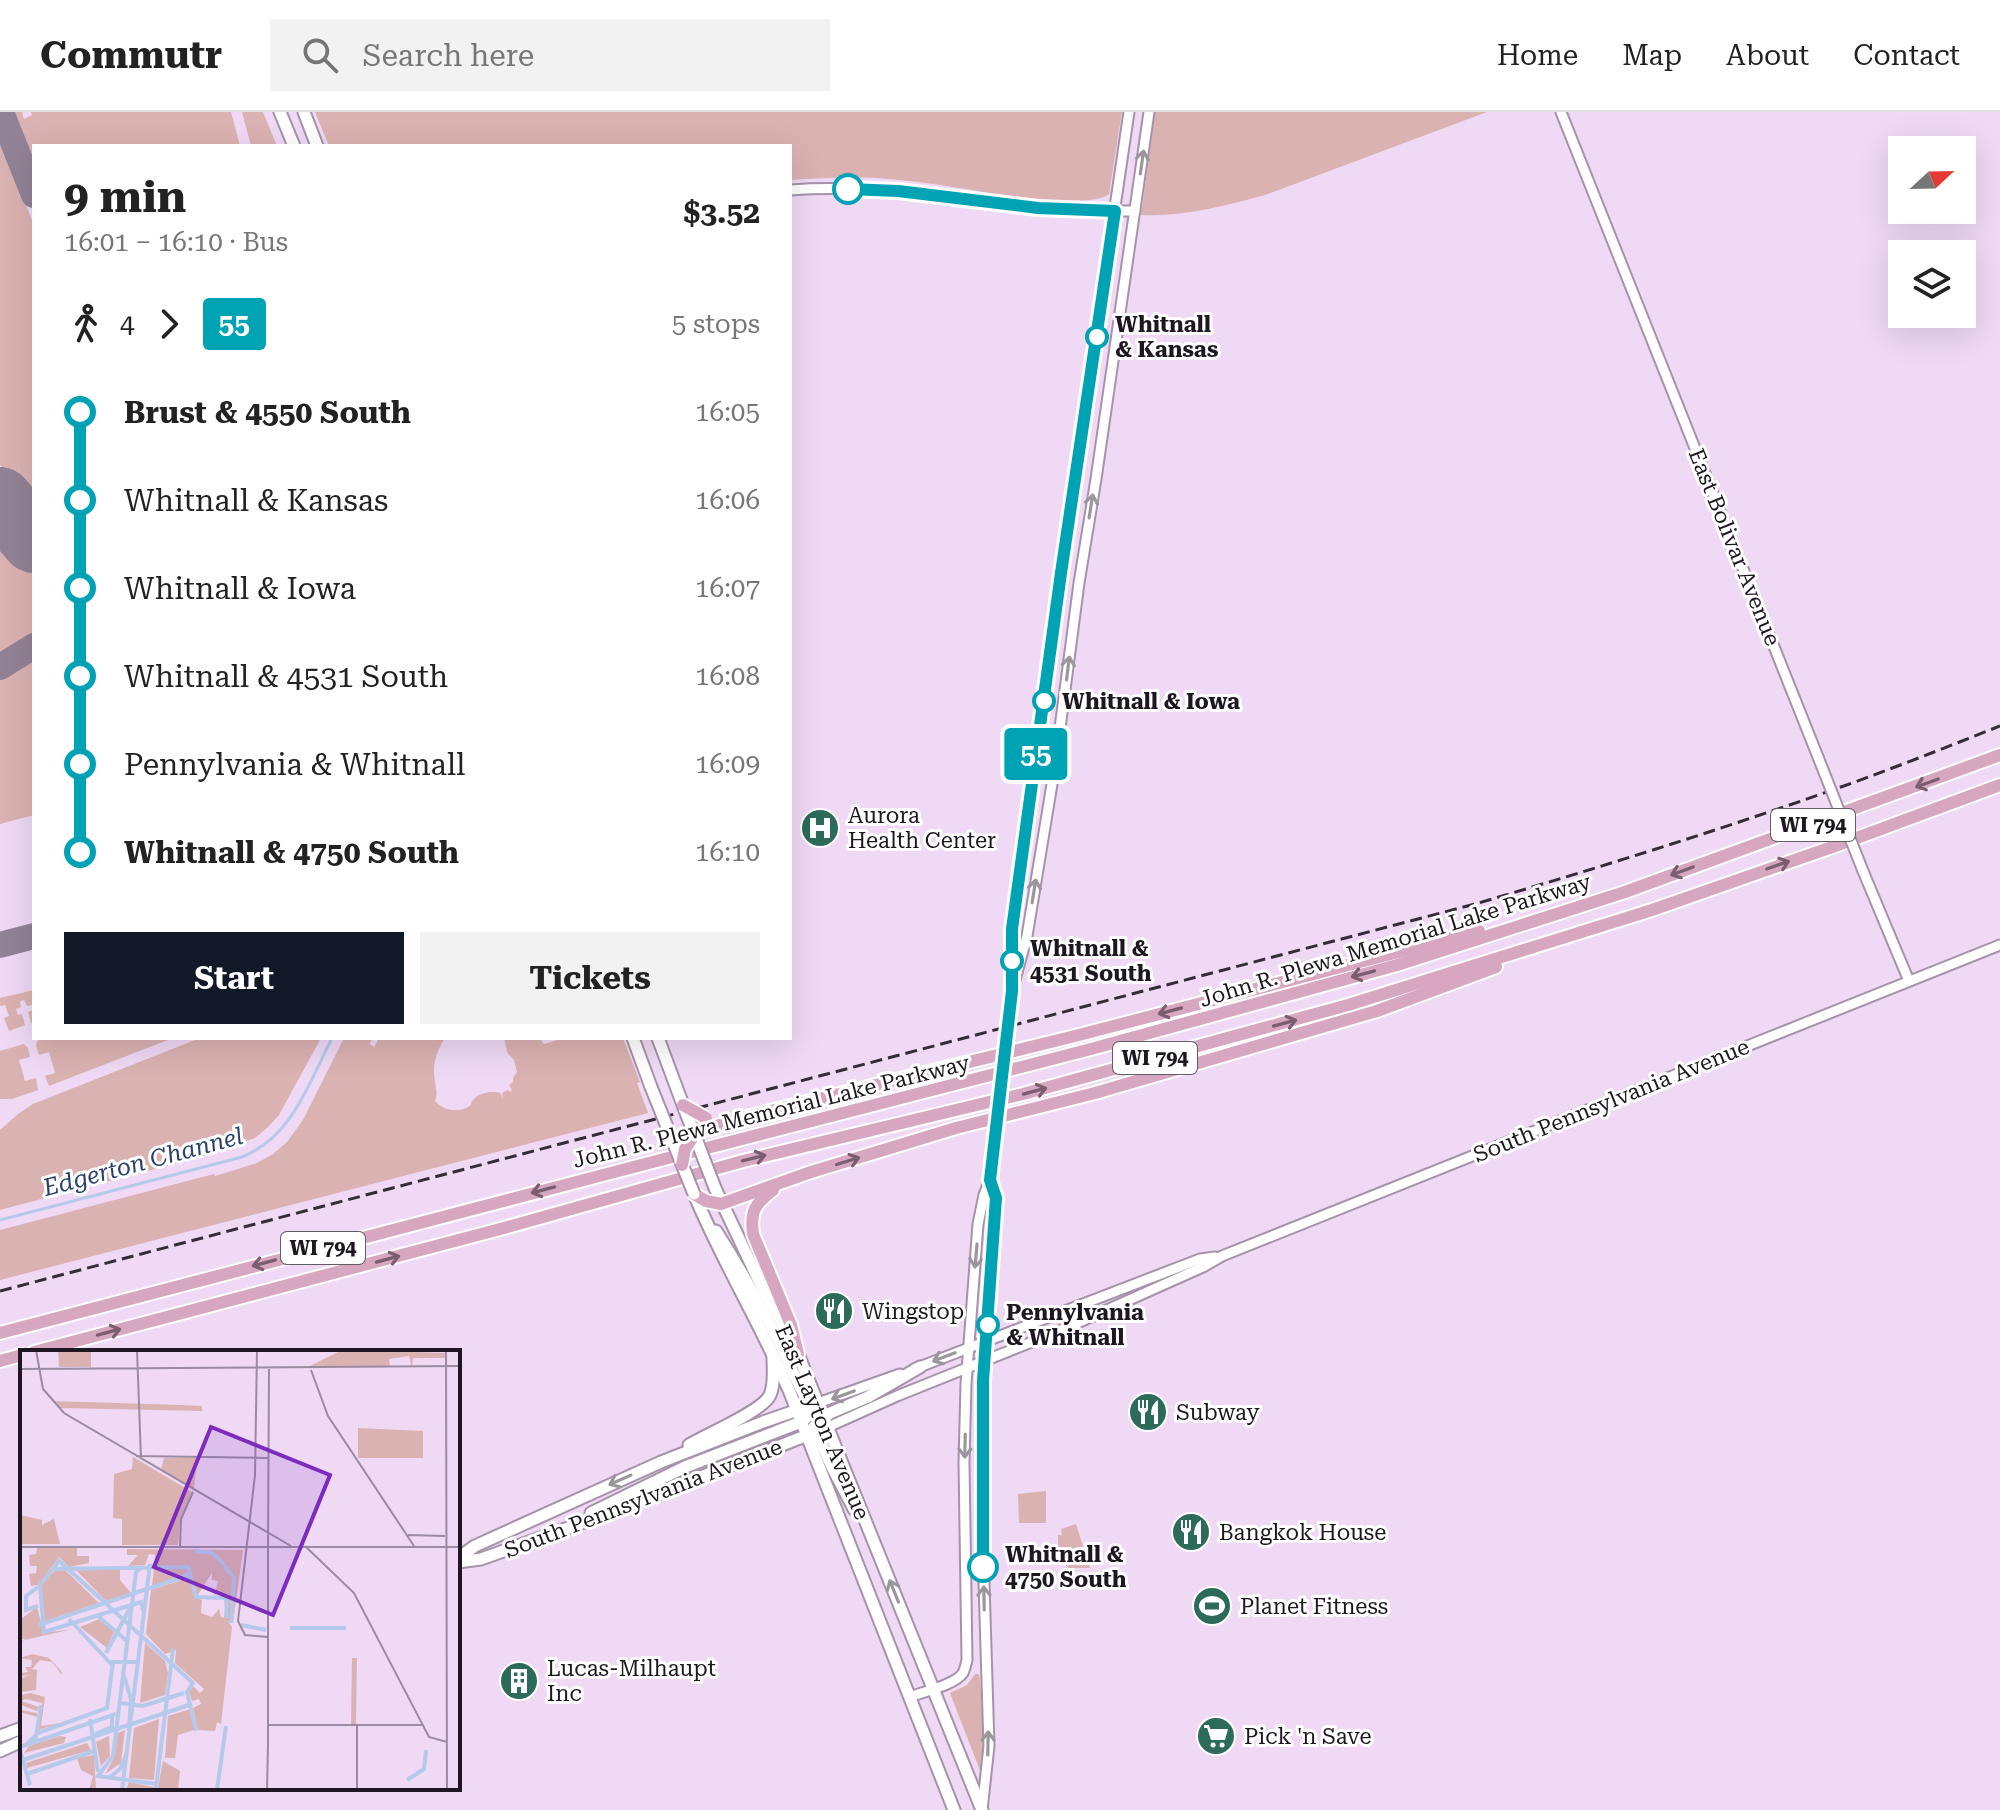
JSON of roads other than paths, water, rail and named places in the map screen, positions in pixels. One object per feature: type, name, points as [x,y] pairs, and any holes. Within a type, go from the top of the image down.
[{"type":"main road","points":[[280,112],[293,144]]},
{"type":"main road","points":[[304,112],[316,144]]},
{"type":"main road","name":"John R. Plewa Memorial Lake Parkway","points":[[0,1333],[1091,1049],[1397,965],[1625,892],[2000,755]]},
{"type":"main road","name":"John R. Plewa Memorial Lake Parkway","points":[[42,1350],[504,1228],[743,1161],[1097,1075],[1348,1005],[1652,910],[2000,785]]},
{"type":"main road","points":[[682,1165],[685,1149],[694,1135],[706,1124],[717,1120],[738,1119],[1075,1036],[1625,892]]},
{"type":"main road","points":[[696,1199],[721,1204],[956,1128],[1095,1093],[1377,1011],[1652,910]]},
{"type":"main road","name":"East Layton Avenue","points":[[634,1040],[717,1248],[773,1353],[813,1419],[873,1541],[982,1810]]},
{"type":"main road","name":"East Layton Avenue","points":[[659,1040],[721,1204],[798,1354],[813,1419],[909,1697],[954,1810]]},
{"type":"main road","points":[[683,1105],[706,1124]]},
{"type":"main road","points":[[781,1183],[754,1208],[751,1221],[753,1234],[791,1325],[798,1354]]},
{"type":"main road","points":[[696,1199],[751,1290],[813,1419],[868,1397],[920,1367]]},
{"type":"main road","points":[[661,1462],[760,1407],[770,1396],[773,1353]]},
{"type":"main road","points":[[0,1361],[20,1356]]},
{"type":"main road","name":"South Pennsylvania Avenue","points":[[460,1558],[475,1546],[661,1462],[763,1422],[813,1419]]},
{"type":"main road","name":"South Pennsylvania Avenue","points":[[460,1560],[481,1559],[623,1508],[813,1419]]},
{"type":"main road","points":[[0,1736],[20,1729]]},
{"type":"main road","points":[[0,1751],[20,1742]]},
{"type":"street","points":[[909,1697],[960,1677],[967,1660],[964,1462],[967,1368],[978,1224],[990,1180],[1012,991],[1012,929],[1129,112]]},
{"type":"street","points":[[1012,991],[1027,936],[1055,766],[1149,112]]},
{"type":"street","name":"East Bolivar Avenue","points":[[1561,112],[1909,981]]},
{"type":"street","points":[[792,190],[880,189],[1038,208],[1135,211]]},
{"type":"street","points":[[1076,476],[1096,479]]},
{"type":"street","name":"South Pennsylvania Avenue","points":[[813,1419],[967,1368],[1130,1300],[1222,1256],[2000,945]]},
{"type":"street","points":[[982,1810],[989,1746],[982,1518],[985,1360],[996,1198],[990,1180]]},
{"type":"street","name":"South Pennsylvania Avenue","points":[[920,1367],[1200,1259],[1222,1256]]},
{"type":"waterway","name":"Edgerton Channel","points":[[0,1220],[242,1157],[259,1148],[274,1136],[297,1107],[331,1040]]},
{"type":"railway","points":[[0,1291],[1475,904],[1750,818],[1861,780],[2000,726]]},
{"type":"place","name":"Whitnall & Kansas","points":[[1097,337]]},
{"type":"place","name":"Whitnall & Iowa","points":[[1044,701]]},
{"type":"place","name":"Aurora Health Center","points":[[820,828]]},
{"type":"place","name":"Whitnall & 4531 South","points":[[1012,961]]},
{"type":"place","name":"Wingstop","points":[[834,1311]]},
{"type":"place","name":"Pennylvania & Whitnall","points":[[988,1325]]},
{"type":"place","name":"Subway","points":[[1148,1412]]},
{"type":"place","name":"Bangkok House","points":[[1191,1532]]},
{"type":"place","name":"Whitnall & 4750 South","points":[[983,1567]]},
{"type":"place","name":"Planet Fitness","points":[[1212,1606]]},
{"type":"place","name":"Lucas-Milhaupt Inc","points":[[519,1681]]},
{"type":"place","name":"Pick 'n Save","points":[[1216,1736]]}]
